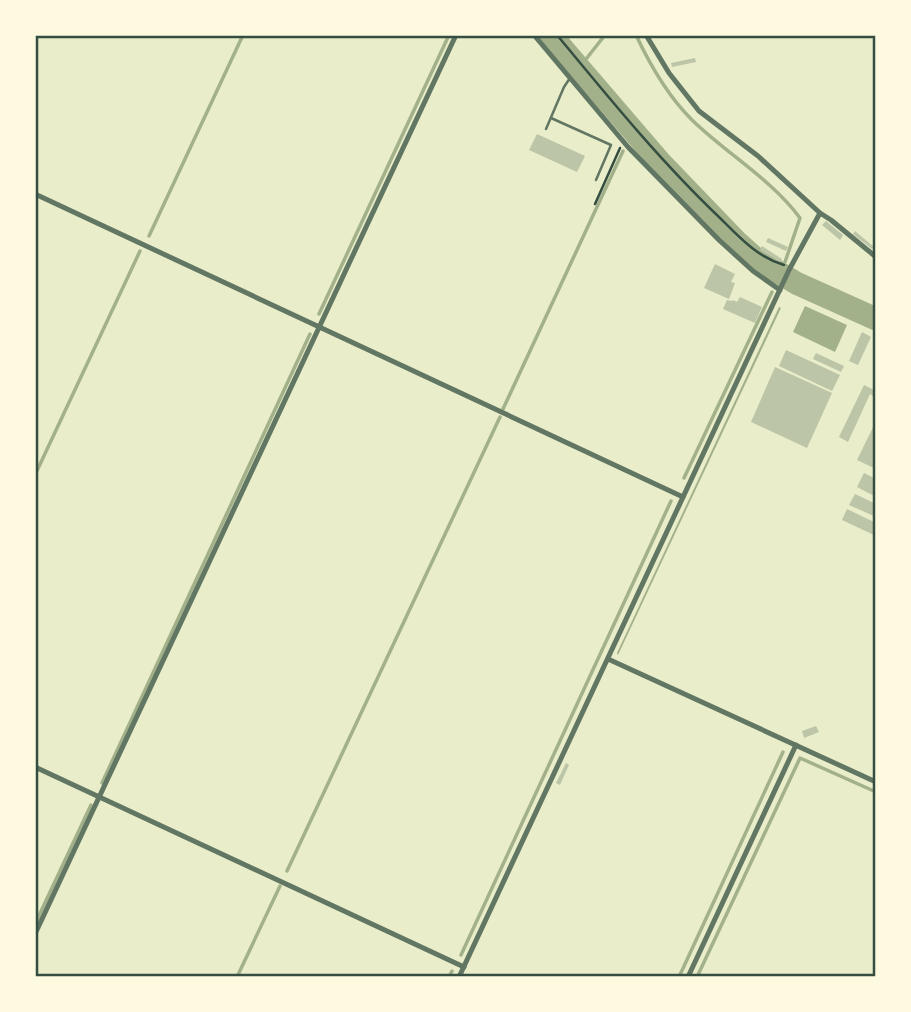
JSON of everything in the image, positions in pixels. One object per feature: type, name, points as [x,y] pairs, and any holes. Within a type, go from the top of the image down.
[{"type":"street","points":[[35,934],[456,35]]},
{"type":"street","points":[[534,35],[625,143],[719,240],[753,271],[781,288]]},
{"type":"street","points":[[646,35],[669,73],[699,111],[758,156],[820,213],[876,257]]},
{"type":"street","points":[[35,194],[683,497]]},
{"type":"street","points":[[459,977],[781,288],[820,213]]},
{"type":"street","points":[[608,659],[876,782]]},
{"type":"street","points":[[688,977],[796,745]]},
{"type":"street","points":[[35,767],[464,967]]},
{"type":"lane","points":[[545,129],[570,78]]},
{"type":"lane","points":[[551,118],[611,145],[596,180]]},
{"type":"path","points":[[557,35],[642,137],[710,209],[756,252],[790,269]]},
{"type":"path","points":[[595,204],[625,143]]},
{"type":"shaded area","points":[[805,306],[847,325],[835,352],[793,332]]},
{"type":"shaded area","points":[[779,307],[781,308],[618,655],[617,653]]},
{"type":"building","points":[[695,58],[696,62],[672,67],[671,63]]},
{"type":"building","points":[[537,134],[585,156],[577,172],[529,150]]},
{"type":"building","points":[[826,221],[843,235],[840,240],[822,225]]},
{"type":"building","points":[[855,231],[874,247],[872,249],[853,234]]},
{"type":"building","points":[[768,238],[788,247],[786,251],[766,242]]},
{"type":"building","points":[[762,246],[782,259],[780,262],[760,250]]},
{"type":"building","points":[[715,264],[735,274],[731,282],[735,283],[729,299],[704,288]]},
{"type":"building","points":[[740,297],[762,307],[755,323],[723,309],[727,300],[737,302]]},
{"type":"building","points":[[862,332],[871,337],[858,365],[849,361]]},
{"type":"building","points":[[786,350],[840,375],[832,391],[779,366]]},
{"type":"building","points":[[816,353],[844,366],[841,372],[813,359]]},
{"type":"building","points":[[775,367],[832,393],[807,448],[751,422]]},
{"type":"building","points":[[864,385],[876,391],[873,396],[870,394],[848,442],[839,437]]},
{"type":"building","points":[[876,421],[876,469],[857,460]]},
{"type":"building","points":[[864,473],[876,479],[876,497],[857,487]]},
{"type":"building","points":[[855,494],[876,504],[876,517],[849,505]]},
{"type":"building","points":[[847,509],[876,523],[876,536],[842,520]]},
{"type":"building","points":[[816,726],[819,732],[804,738],[802,731]]},
{"type":"building","points":[[566,763],[569,765],[560,785],[556,783]]},
{"type":"waterway","points":[[149,236],[243,35]]},
{"type":"waterway","points":[[319,314],[449,35]]},
{"type":"waterway","points":[[551,35],[660,162],[755,258],[796,283],[876,319]]},
{"type":"waterway","points":[[579,68],[605,35]]},
{"type":"waterway","points":[[636,35],[660,80],[683,111],[776,191],[800,218],[785,262]]},
{"type":"waterway","points":[[503,409],[623,151]]},
{"type":"waterway","points":[[35,475],[140,251]]},
{"type":"waterway","points":[[684,478],[772,292]]},
{"type":"waterway","points":[[102,783],[310,334]]},
{"type":"waterway","points":[[287,871],[500,417]]},
{"type":"waterway","points":[[461,955],[671,501]]},
{"type":"waterway","points":[[679,977],[783,752]]},
{"type":"waterway","points":[[697,977],[800,758],[876,792]]},
{"type":"waterway","points":[[35,924],[91,805]]},
{"type":"waterway","points":[[237,977],[280,886]]},
{"type":"waterway","points":[[449,977],[452,971]]}]
